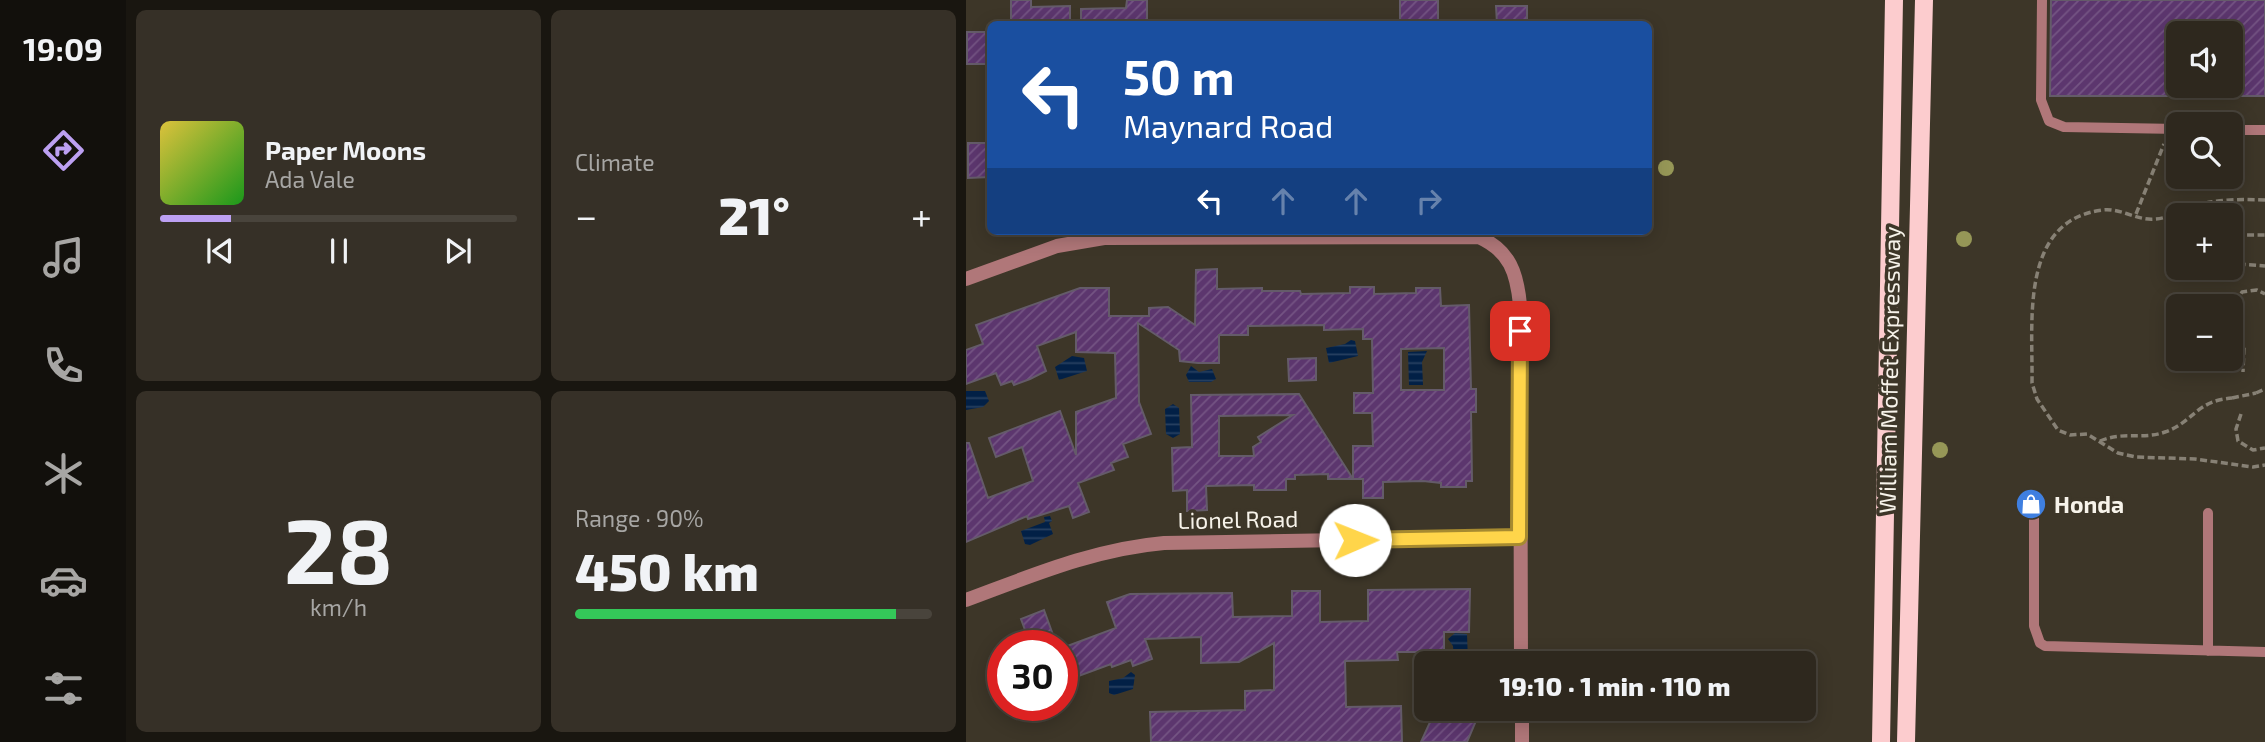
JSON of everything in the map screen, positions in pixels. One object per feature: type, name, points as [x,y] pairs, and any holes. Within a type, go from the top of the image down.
[{"type":"main road","name":"William Moffet Expressway","points":[[1881,742],[1894,0]]},
{"type":"main road","name":"William Moffet Expressway","points":[[1906,742],[1924,0]]},
{"type":"street","points":[[966,279],[1057,246],[1104,239],[1479,237],[1492,243],[1505,253],[1518,284],[1521,651]]},
{"type":"street","name":"Lionel Road","points":[[966,600],[1083,558],[1130,547],[1519,537]]},
{"type":"street","points":[[1522,721],[1522,742]]},
{"type":"lane","points":[[2042,0],[2041,100],[2049,121],[2064,128],[2166,129]]},
{"type":"lane","points":[[2243,130],[2265,130]]},
{"type":"lane","points":[[2034,513],[2034,626],[2040,643],[2057,648],[2265,652]]},
{"type":"lane","points":[[2208,513],[2208,651]]},
{"type":"path","points":[[2136,215],[2166,147]]},
{"type":"path","points":[[2265,200],[2217,202],[2151,220],[2104,210],[2077,217],[2056,233],[2042,251],[2036,271],[2032,383],[2037,399],[2058,430],[2070,435],[2087,434],[2118,453],[2136,457],[2204,460],[2253,467],[2265,464]]},
{"type":"path","points":[[2243,235],[2265,235]]},
{"type":"path","points":[[2243,264],[2265,266]]},
{"type":"path","points":[[2241,294],[2265,294]]},
{"type":"path","points":[[2243,345],[2243,372]]},
{"type":"path","points":[[2099,441],[2117,434],[2161,433],[2178,427],[2202,405],[2214,399],[2232,398],[2265,390]]},
{"type":"path","points":[[2241,414],[2236,429],[2238,441],[2253,450],[2265,448]]},
{"type":"water","points":[[1355,341],[1358,356],[1329,363],[1326,348]]},
{"type":"water","points":[[1427,351],[1422,362],[1423,385],[1409,385],[1408,352]]},
{"type":"water","points":[[1072,356],[1084,358],[1087,371],[1059,380],[1055,367]]},
{"type":"water","points":[[1191,366],[1199,372],[1212,369],[1216,379],[1211,382],[1189,382],[1186,375]]},
{"type":"water","points":[[966,391],[985,391],[989,401],[983,407],[966,410]]},
{"type":"water","points":[[1173,404],[1179,408],[1180,434],[1173,438],[1166,434],[1165,409]]},
{"type":"water","points":[[1050,516],[1052,521],[1049,523],[1053,534],[1030,545],[1025,544],[1021,531],[1045,522],[1044,517]]},
{"type":"water","points":[[1455,633],[1467,634],[1468,651],[1453,651],[1448,639]]},
{"type":"water","points":[[1131,672],[1135,675],[1133,689],[1114,695],[1109,693],[1109,681],[1123,678]]},
{"type":"building","points":[[1011,0],[1031,0],[1031,7],[1070,6],[1070,21],[1011,21]]},
{"type":"building","points":[[1127,0],[1147,0],[1147,21],[1081,21],[1081,9],[1126,8]]},
{"type":"building","points":[[1400,0],[1438,0],[1438,21],[1400,21]]},
{"type":"building","points":[[2051,0],[2265,0],[2265,96],[2243,96],[2243,21],[2166,21],[2166,96],[2050,96]]},
{"type":"building","points":[[1496,6],[1527,6],[1527,21],[1497,21]]},
{"type":"building","points":[[967,32],[987,32],[987,64],[967,64]]},
{"type":"building","points":[[968,143],[987,143],[987,177],[968,178]]},
{"type":"building","points":[[1217,269],[1217,289],[1262,288],[1262,291],[1300,291],[1301,294],[1350,293],[1350,287],[1374,287],[1374,294],[1416,293],[1416,288],[1440,288],[1441,306],[1469,305],[1471,389],[1476,389],[1476,412],[1471,412],[1472,481],[1466,481],[1466,487],[1441,487],[1441,483],[1423,481],[1383,482],[1383,498],[1363,498],[1363,479],[1353,479],[1353,446],[1373,446],[1372,413],[1354,413],[1354,393],[1373,393],[1372,339],[1363,339],[1363,329],[1324,330],[1324,325],[1248,326],[1248,335],[1219,335],[1219,363],[1198,363],[1180,361],[1179,350],[1138,323],[1139,402],[1151,434],[1123,444],[1128,457],[1111,463],[1114,470],[1078,483],[1089,512],[1073,518],[1069,506],[1028,519],[1027,516],[966,542],[966,443],[969,443],[988,498],[1033,481],[1022,447],[996,457],[989,438],[1060,411],[1076,455],[1076,412],[1116,398],[1115,353],[1076,352],[1076,332],[1037,346],[1046,371],[1030,379],[1014,385],[1012,381],[1001,385],[996,373],[966,384],[966,350],[983,344],[976,325],[1080,288],[1109,288],[1109,316],[1149,316],[1149,308],[1168,307],[1195,325],[1196,270]],"holes":[[[1444,348],[1444,390],[1401,390],[1401,349]]]},
{"type":"building","points":[[1316,358],[1316,380],[1289,381],[1288,359]]},
{"type":"building","points":[[1299,394],[1353,479],[1328,479],[1328,474],[1295,475],[1295,479],[1286,479],[1286,490],[1254,490],[1254,485],[1206,486],[1207,510],[1187,511],[1187,490],[1173,491],[1172,448],[1192,447],[1191,395]],"holes":[[[1293,415],[1258,437],[1261,442],[1253,447],[1254,456],[1219,456],[1219,416]]]},
{"type":"building","points":[[1470,589],[1469,632],[1444,632],[1444,651],[1397,652],[1398,660],[1345,661],[1346,707],[1401,706],[1402,742],[1151,742],[1150,712],[1245,710],[1245,691],[1274,690],[1274,643],[1239,662],[1201,663],[1201,637],[1145,639],[1152,659],[1133,666],[1131,660],[1112,667],[1111,664],[1078,676],[1078,642],[1116,628],[1107,602],[1130,594],[1232,593],[1233,617],[1292,616],[1292,591],[1320,591],[1320,622],[1368,621],[1368,590]]},
{"type":"building","points":[[1044,610],[1051,630],[1025,630],[1021,619]]},
{"type":"building","points":[[1431,721],[1476,721],[1467,742],[1421,742]]},
{"type":"place","name":"Honda","points":[[2031,504]]},
{"type":"route","points":[[1355,540],[1519,537],[1520,331]]}]
